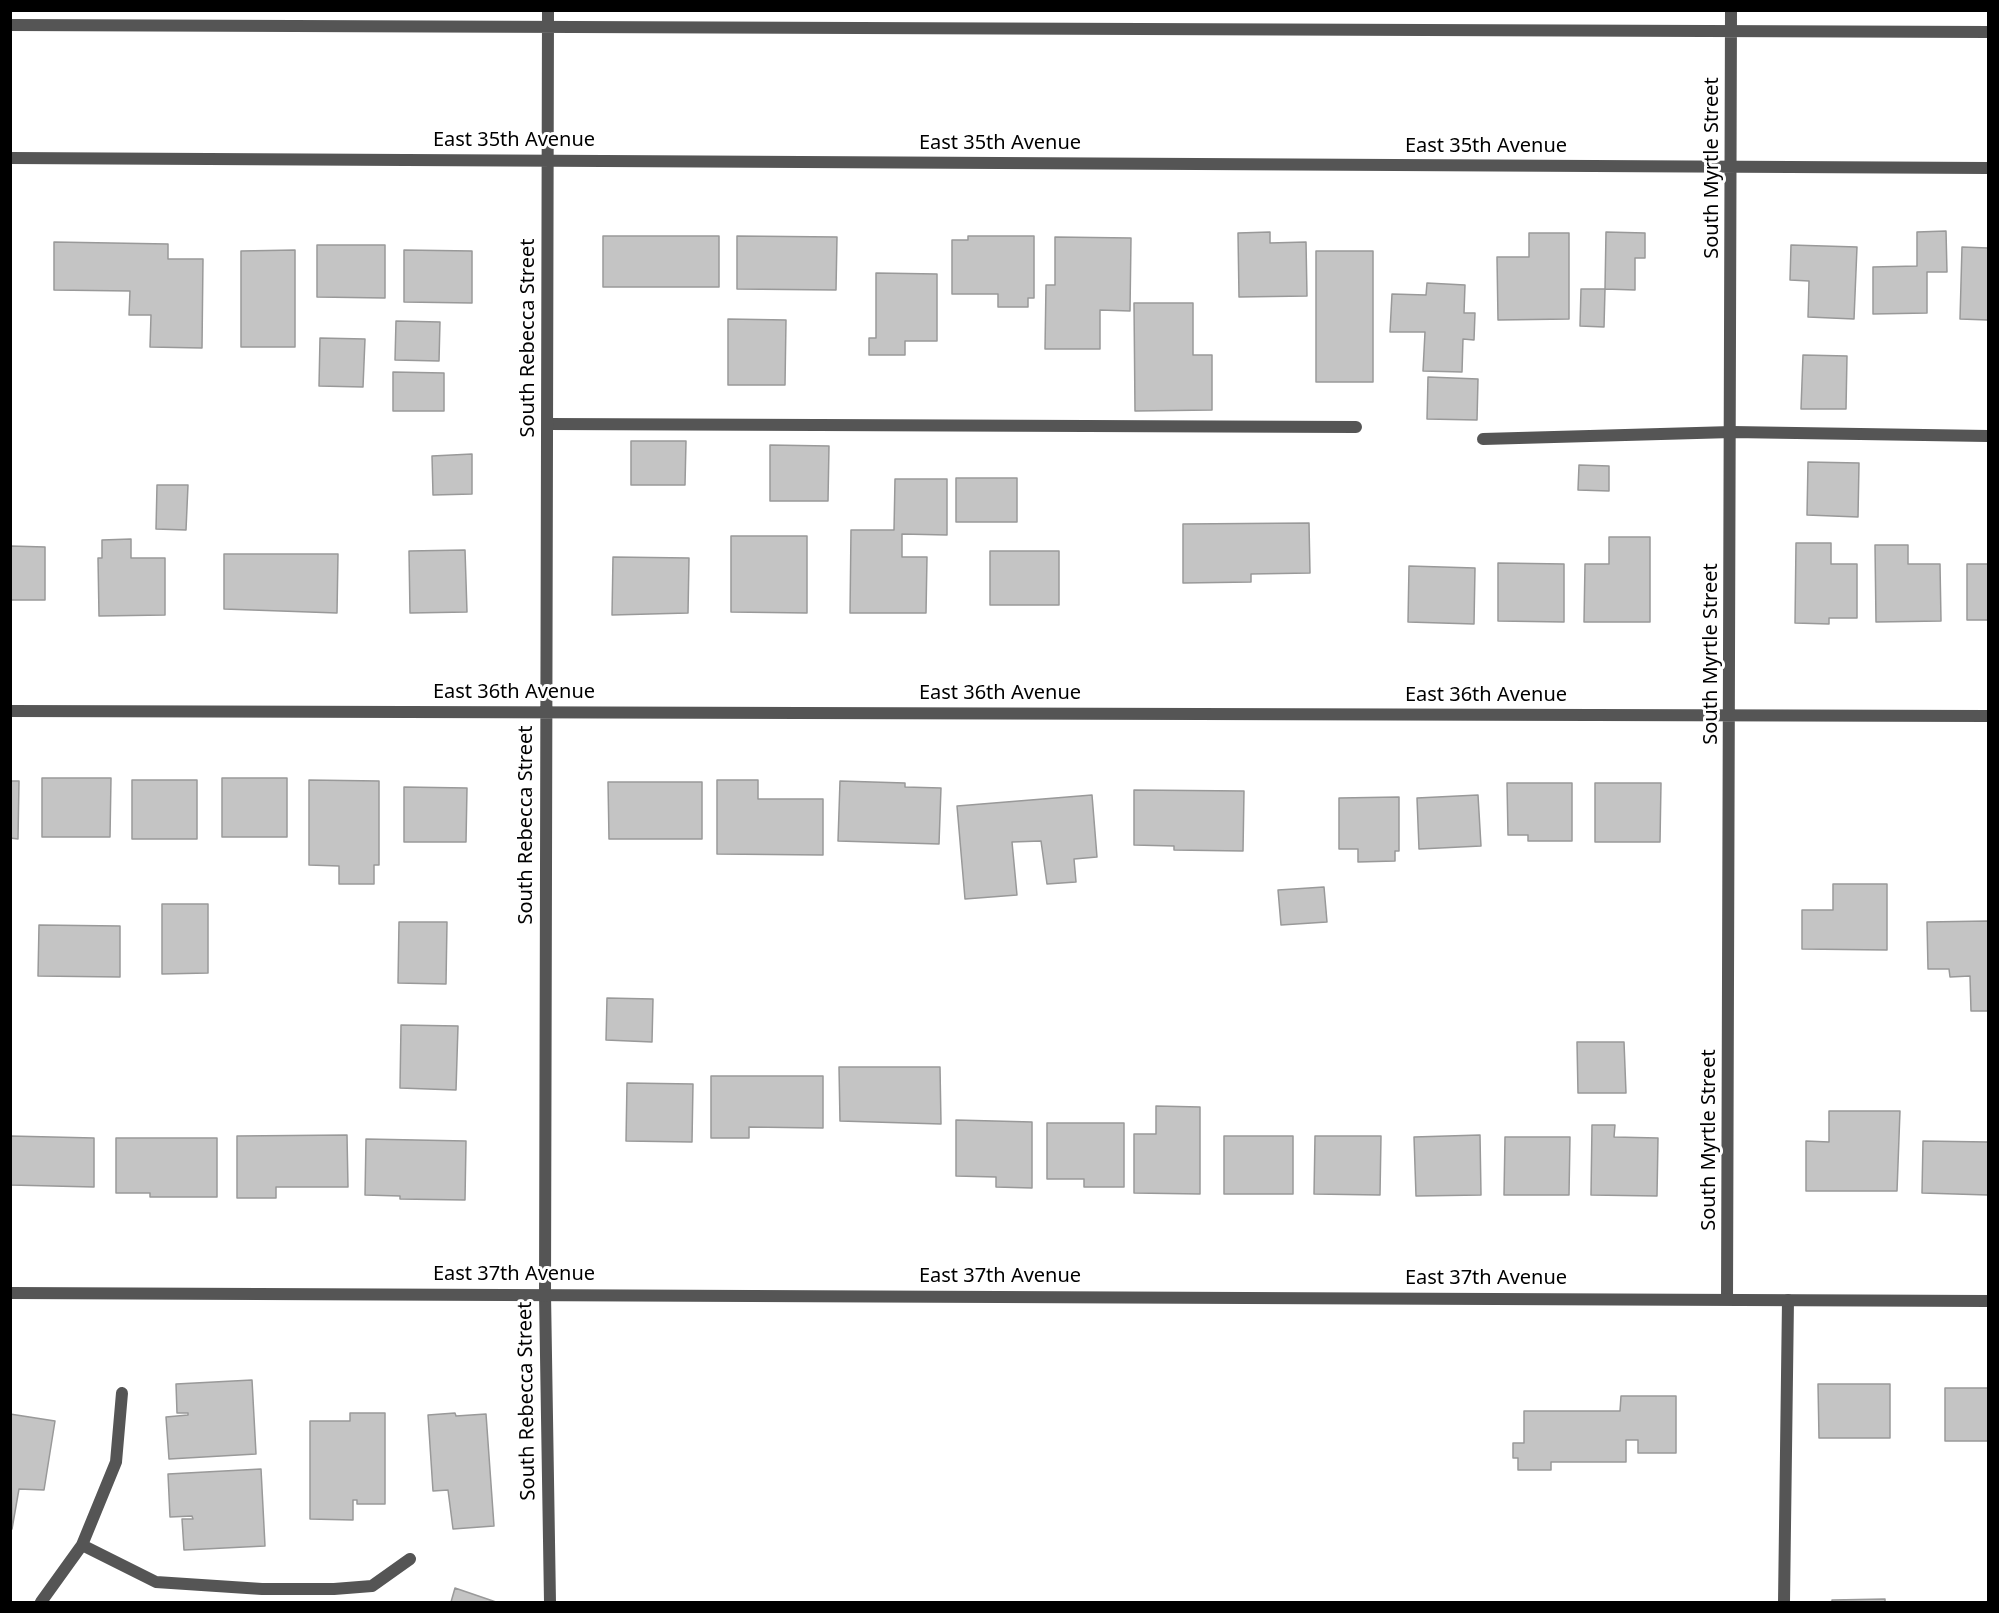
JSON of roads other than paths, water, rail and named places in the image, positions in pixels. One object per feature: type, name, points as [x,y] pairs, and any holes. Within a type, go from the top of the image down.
[{"type":"street","name":"South Rebecca Street","points":[[548,10],[545,1294],[550,1602]]},
{"type":"street","name":"South Myrtle Street","points":[[1727,1298],[1732,432],[1731,10]]},
{"type":"street","points":[[10,25],[1989,32]]},
{"type":"street","name":"East 35th Avenue","points":[[10,158],[1989,168]]},
{"type":"street","points":[[548,424],[1356,427]]},
{"type":"street","points":[[1483,440],[1732,432],[1989,436]]},
{"type":"street","name":"East 36th Avenue","points":[[10,711],[1989,716]]},
{"type":"street","name":"East 37th Avenue","points":[[10,1293],[1727,1298],[1989,1301]]},
{"type":"street","points":[[1784,1602],[1788,1300]]},
{"type":"street","points":[[41,1602],[82,1545],[117,1462],[122,1393]]},
{"type":"street","points":[[82,1545],[156,1582],[262,1589],[334,1589],[372,1586],[410,1559]]}]
